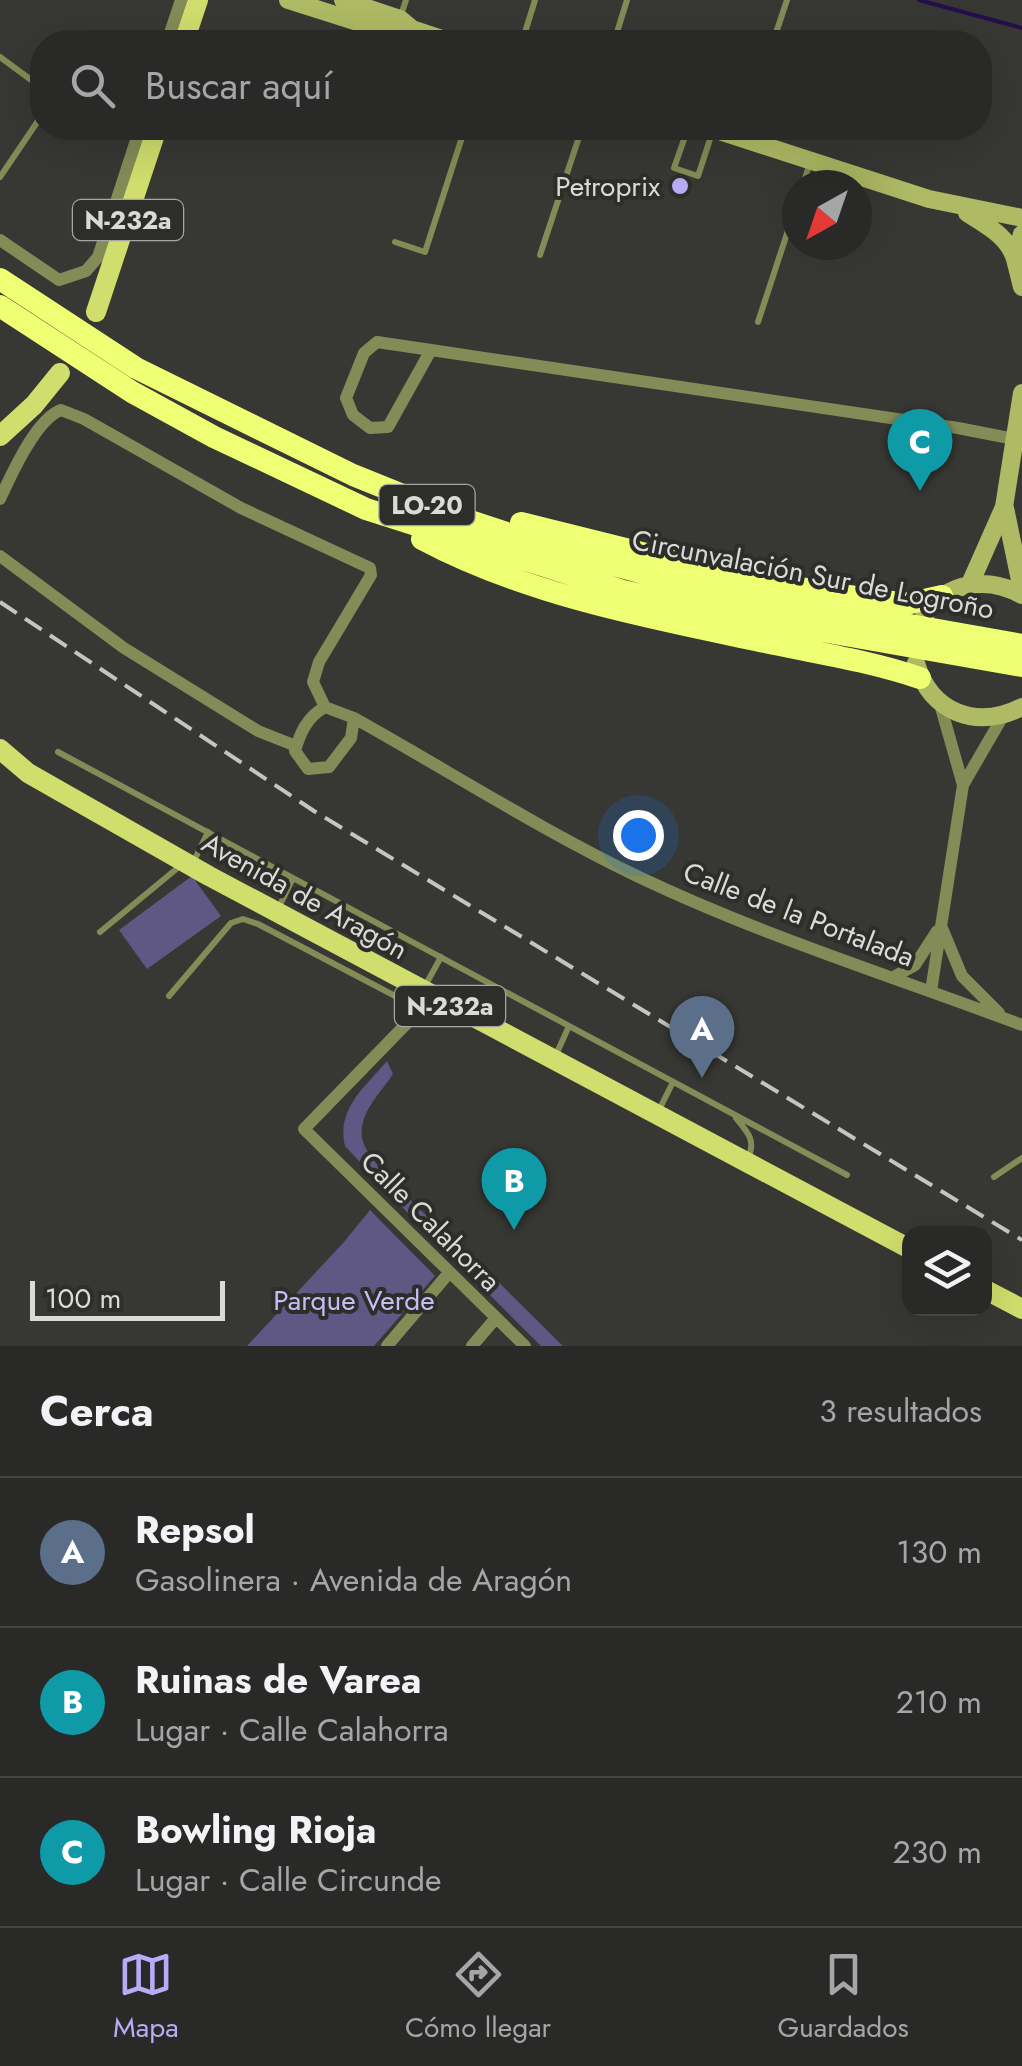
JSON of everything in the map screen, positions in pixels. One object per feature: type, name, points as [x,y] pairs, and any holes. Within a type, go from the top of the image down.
[{"type":"highway","name":"Circunvalación Sur de Logroño","points":[[0,279],[136,368],[354,475],[452,515],[558,550],[700,588],[1022,666]]},
{"type":"highway","name":"Circunvalación Sur de Logroño","points":[[0,306],[132,392],[214,437],[366,509],[623,591],[894,633],[1022,645]]},
{"type":"highway","points":[[304,450],[505,520],[730,575],[906,604],[942,596]]},
{"type":"highway","points":[[366,509],[455,556],[538,586],[672,622],[918,670]]},
{"type":"main road","points":[[188,30],[198,0]]},
{"type":"main road","points":[[288,0],[383,30]]},
{"type":"main road","points":[[342,0],[421,30]]},
{"type":"main road","points":[[393,30],[406,24]]},
{"type":"main road","name":"N-232a","points":[[96,312],[153,140]]},
{"type":"main road","points":[[761,140],[811,160],[959,207],[1022,218]]},
{"type":"main road","points":[[959,207],[998,232],[1012,247],[1022,286]]},
{"type":"main road","points":[[1015,259],[1022,234]]},
{"type":"main road","points":[[0,419],[60,373],[0,436]]},
{"type":"main road","points":[[970,584],[1004,508],[1022,394]]},
{"type":"main road","points":[[1004,508],[1022,592]]},
{"type":"main road","points":[[924,616],[942,596],[970,584],[1022,592]]},
{"type":"main road","points":[[918,670],[940,704],[959,715],[981,719],[1003,716],[1022,707]]},
{"type":"main road","name":"Avenida de Aragón","points":[[0,749],[28,773],[277,911],[424,998],[553,1061],[902,1246]]},
{"type":"main road","points":[[992,1293],[1022,1309]]},
{"type":"street","points":[[171,30],[181,0]]},
{"type":"street","points":[[0,240],[58,280],[86,270],[98,257],[136,140]]},
{"type":"street","points":[[432,350],[388,427],[370,428],[353,414],[346,398],[364,353],[377,342],[432,350],[1014,439]]},
{"type":"street","points":[[37,401],[84,419],[242,508],[370,568],[371,575],[319,662],[313,682],[326,707],[307,722],[296,746],[299,760],[308,769],[329,767],[351,738],[354,718]]},
{"type":"street","points":[[0,498],[18,461],[51,415],[59,410]]},
{"type":"street","points":[[0,556],[124,648],[258,731],[296,746]]},
{"type":"street","points":[[940,704],[963,785]]},
{"type":"street","name":"Calle de la Portalada","points":[[326,707],[354,718],[640,878],[1022,1025]]},
{"type":"street","points":[[931,991],[963,785],[1003,716]]},
{"type":"street","points":[[892,978],[915,966],[941,925]]},
{"type":"street","points":[[941,925],[962,976],[1006,1019]]},
{"type":"street","name":"Calle Calahorra","points":[[424,998],[304,1129],[525,1346]]},
{"type":"street","points":[[387,1346],[448,1274]]},
{"type":"street","points":[[472,1346],[496,1319]]},
{"type":"lane","points":[[406,0],[406,24]]},
{"type":"lane","points":[[526,30],[535,0]]},
{"type":"lane","points":[[618,30],[627,0]]},
{"type":"lane","points":[[777,30],[786,0]]},
{"type":"lane","points":[[0,56],[30,79]]},
{"type":"lane","points":[[0,177],[30,133]]},
{"type":"lane","points":[[395,242],[425,252],[461,140]]},
{"type":"lane","points":[[540,255],[578,140]]},
{"type":"lane","points":[[684,140],[674,168],[698,176],[708,140]]},
{"type":"lane","points":[[808,170],[811,160]]},
{"type":"lane","points":[[758,322],[782,249]]},
{"type":"lane","points":[[58,752],[846,1175]]},
{"type":"lane","points":[[100,932],[188,864],[208,832]]},
{"type":"lane","points":[[277,911],[293,878]]},
{"type":"lane","points":[[169,996],[231,923],[243,919],[424,998],[441,957]]},
{"type":"lane","points":[[553,1061],[570,1026]]},
{"type":"lane","points":[[656,1115],[673,1082]]},
{"type":"lane","points":[[732,1114],[752,1139],[753,1148],[746,1162]]},
{"type":"lane","points":[[994,1176],[1022,1158]]},
{"type":"green space","points":[[192,876],[221,916],[147,969],[119,930]]},
{"type":"green space","points":[[387,1061],[393,1074],[367,1111],[362,1137],[389,1178],[463,1249],[452,1260],[345,1146],[343,1133],[349,1110]]},
{"type":"green space","name":"Parque Verde","points":[[370,1210],[435,1276],[374,1346],[247,1346],[344,1242]]},
{"type":"green space","points":[[477,1261],[563,1346],[541,1346],[467,1272]]},
{"type":"waterway","points":[[919,0],[1022,28]]},
{"type":"railway","points":[[0,602],[314,811],[1022,1240]]},
{"type":"place","name":"Petroprix","points":[[680,186]]},
{"type":"place","name":"Bowling Rioja","points":[[920,491]]},
{"type":"place","name":"Repsol","points":[[702,1078]]},
{"type":"place","name":"Ruinas de Varea","points":[[514,1230]]}]
